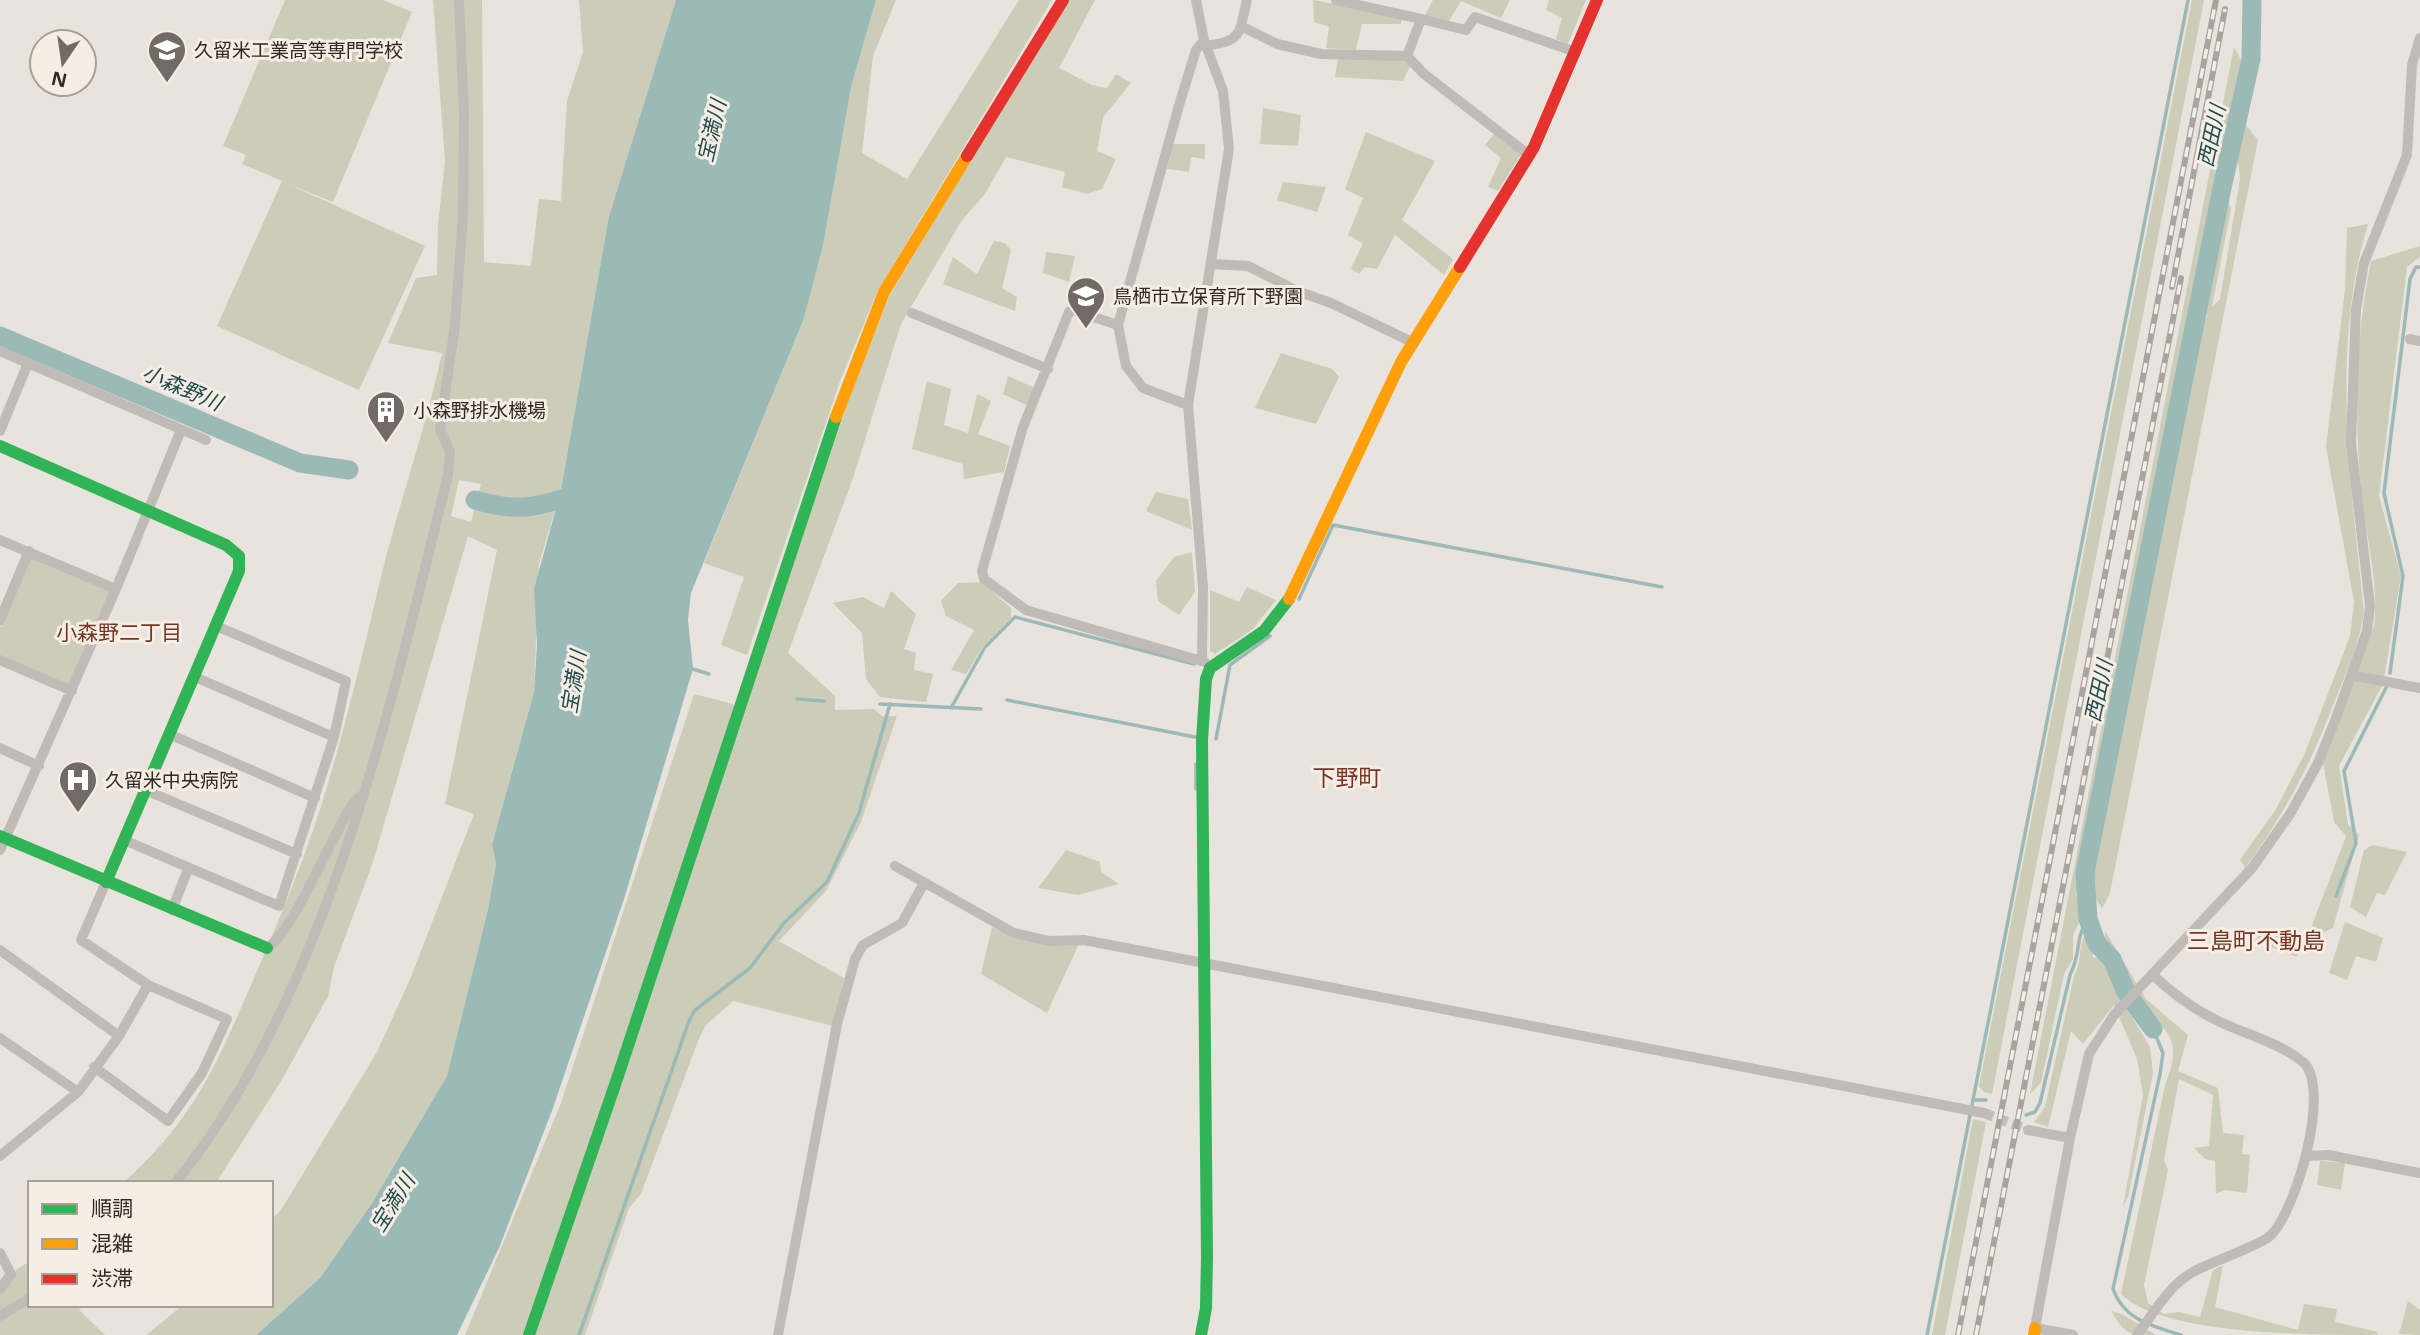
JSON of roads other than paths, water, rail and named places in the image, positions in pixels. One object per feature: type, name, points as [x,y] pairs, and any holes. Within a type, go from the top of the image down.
[{"type":"street","points":[[176,1181],[204,1147],[260,1056],[316,926],[362,796],[448,475],[450,452],[440,429],[455,325],[463,215],[464,114],[459,0]]},
{"type":"street","points":[[529,1335],[576,1205],[814,478],[868,330],[884,292],[1063,0]]},
{"type":"street","points":[[1196,0],[1205,43],[1223,91],[1229,149],[1188,405],[1203,587],[1206,664],[1202,740],[1208,1256],[1206,1308],[1201,1335]]},
{"type":"street","points":[[1188,405],[1143,388],[1126,366],[1118,325],[1196,50],[1205,43],[1231,41],[1238,34],[1247,0]]},
{"type":"street","points":[[1336,0],[1466,30],[1475,17],[1576,52]]},
{"type":"street","points":[[1118,325],[1072,310],[1023,426],[982,571],[984,579],[1026,610],[1206,664],[1264,631],[1289,599],[1396,374],[1529,155],[1597,0]]},
{"type":"street","points":[[1407,56],[1421,19]]},
{"type":"street","points":[[1241,26],[1277,44],[1321,54],[1407,56],[1424,74],[1529,155]]},
{"type":"street","points":[[2073,1335],[2034,1331],[2070,1138],[2089,1054],[2114,1015],[2252,868],[2290,814],[2318,763],[2367,631],[2370,606],[2351,443],[2356,309],[2364,263],[2407,155],[2412,65],[2420,38]]},
{"type":"street","points":[[1212,264],[1248,266],[1414,343]]},
{"type":"street","points":[[912,313],[1048,369]]},
{"type":"street","points":[[0,351],[206,440]]},
{"type":"street","points":[[0,431],[29,363]]},
{"type":"street","points":[[181,430],[72,691],[2,842],[267,948],[274,944],[289,921],[352,803],[362,796]]},
{"type":"street","points":[[0,446],[234,549],[239,556],[239,571],[81,940],[148,985],[227,1019],[202,1073],[168,1121],[94,1068]]},
{"type":"street","points":[[0,540],[116,589]]},
{"type":"street","points":[[0,620],[29,551]]},
{"type":"street","points":[[124,840],[279,906],[334,737],[346,681],[216,626]]},
{"type":"street","points":[[0,660],[72,691]]},
{"type":"street","points":[[2351,675],[2420,688]]},
{"type":"street","points":[[195,677],[334,737]]},
{"type":"street","points":[[169,734],[315,798]]},
{"type":"street","points":[[0,748],[39,766]]},
{"type":"street","points":[[145,790],[297,854]]},
{"type":"street","points":[[895,866],[1013,933],[1049,941],[1084,940],[1205,962],[1980,1112]]},
{"type":"street","points":[[173,910],[188,869]]},
{"type":"street","points":[[778,1335],[837,1024],[848,982],[863,946],[902,923],[924,883]]},
{"type":"street","points":[[0,950],[119,1036]]},
{"type":"street","points":[[2137,1335],[2169,1292],[2194,1272],[2269,1237],[2284,1217],[2306,1156],[2316,1092],[2308,1068],[2282,1049],[2191,1007],[2152,974]]},
{"type":"street","points":[[0,1156],[78,1092],[119,1036],[148,985]]},
{"type":"street","points":[[0,1038],[78,1092]]},
{"type":"street","points":[[2028,1130],[2070,1138]]},
{"type":"street","points":[[2306,1156],[2328,1155],[2420,1173]]},
{"type":"street","points":[[0,1253],[11,1275],[0,1289]]},
{"type":"street","points":[[0,1316],[28,1299]]},
{"type":"water","name":"宝満川","points":[[676,0],[876,0],[851,87],[823,245],[803,321],[691,593],[688,620],[693,669],[625,896],[553,1108],[499,1248],[457,1335],[256,1335],[320,1278],[372,1203],[447,1076],[488,909],[496,864],[492,844],[534,692],[537,645],[534,589],[561,490],[609,216]]},
{"type":"waterway","points":[[1927,1335],[2188,0]]},
{"type":"waterway","name":"西田川","points":[[2153,1029],[2126,992],[2112,959],[2097,944],[2088,919],[2085,873],[2222,188],[2251,59],[2252,0]]},
{"type":"waterway","points":[[2390,673],[2403,576],[2384,493],[2410,279],[2416,267],[2420,267]]},
{"type":"waterway","name":"小森野川","points":[[0,336],[300,463],[349,470]]},
{"type":"waterway","name":"小森野川","points":[[475,500],[506,507],[529,507],[583,493]]},
{"type":"waterway","points":[[1299,599],[1333,525],[1662,587]]},
{"type":"waterway","points":[[951,708],[985,647],[1015,617],[1194,664]]},
{"type":"waterway","points":[[1216,739],[1230,665],[1270,636]]},
{"type":"waterway","points":[[693,669],[709,674]]},
{"type":"waterway","points":[[2336,896],[2356,843],[2344,771],[2386,688]]},
{"type":"waterway","points":[[797,699],[824,701]]},
{"type":"waterway","points":[[1007,700],[1195,737]]},
{"type":"waterway","points":[[880,704],[981,709]]},
{"type":"waterway","points":[[579,1335],[689,1021],[695,1010],[750,968],[784,923],[827,882],[859,813],[890,704]]},
{"type":"waterway","points":[[1196,764],[1196,789]]},
{"type":"waterway","points":[[2026,1115],[2035,1112],[2040,1103],[2070,975],[2081,933],[2088,919]]},
{"type":"waterway","name":"西田川","points":[[2153,1029],[2163,1053],[2160,1074],[2113,1289],[2118,1300],[2132,1315],[2150,1325],[2181,1335]]},
{"type":"waterway","points":[[1974,1100],[1986,1100]]},
{"type":"tunnel","points":[[1984,1113],[2028,1130]]},
{"type":"railway","points":[[1958,1335],[2216,0]]},
{"type":"railway","points":[[2172,287],[2225,9]]},
{"type":"railway","points":[[1976,1335],[2181,278]]},
{"type":"place","name":"久留米工業高等専門学校","points":[[167,84]]},
{"type":"place","name":"鳥栖市立保育所下野園","points":[[1086,330]]},
{"type":"place","name":"小森野排水機場","points":[[386,444]]},
{"type":"place","name":"久留米中央病院","points":[[78,814]]},
{"type":"district","name":"小森野二丁目","points":[[119,633]]},
{"type":"district","name":"下野町","points":[[1347,778]]},
{"type":"district","name":"三島町不動島","points":[[2256,941]]}]
